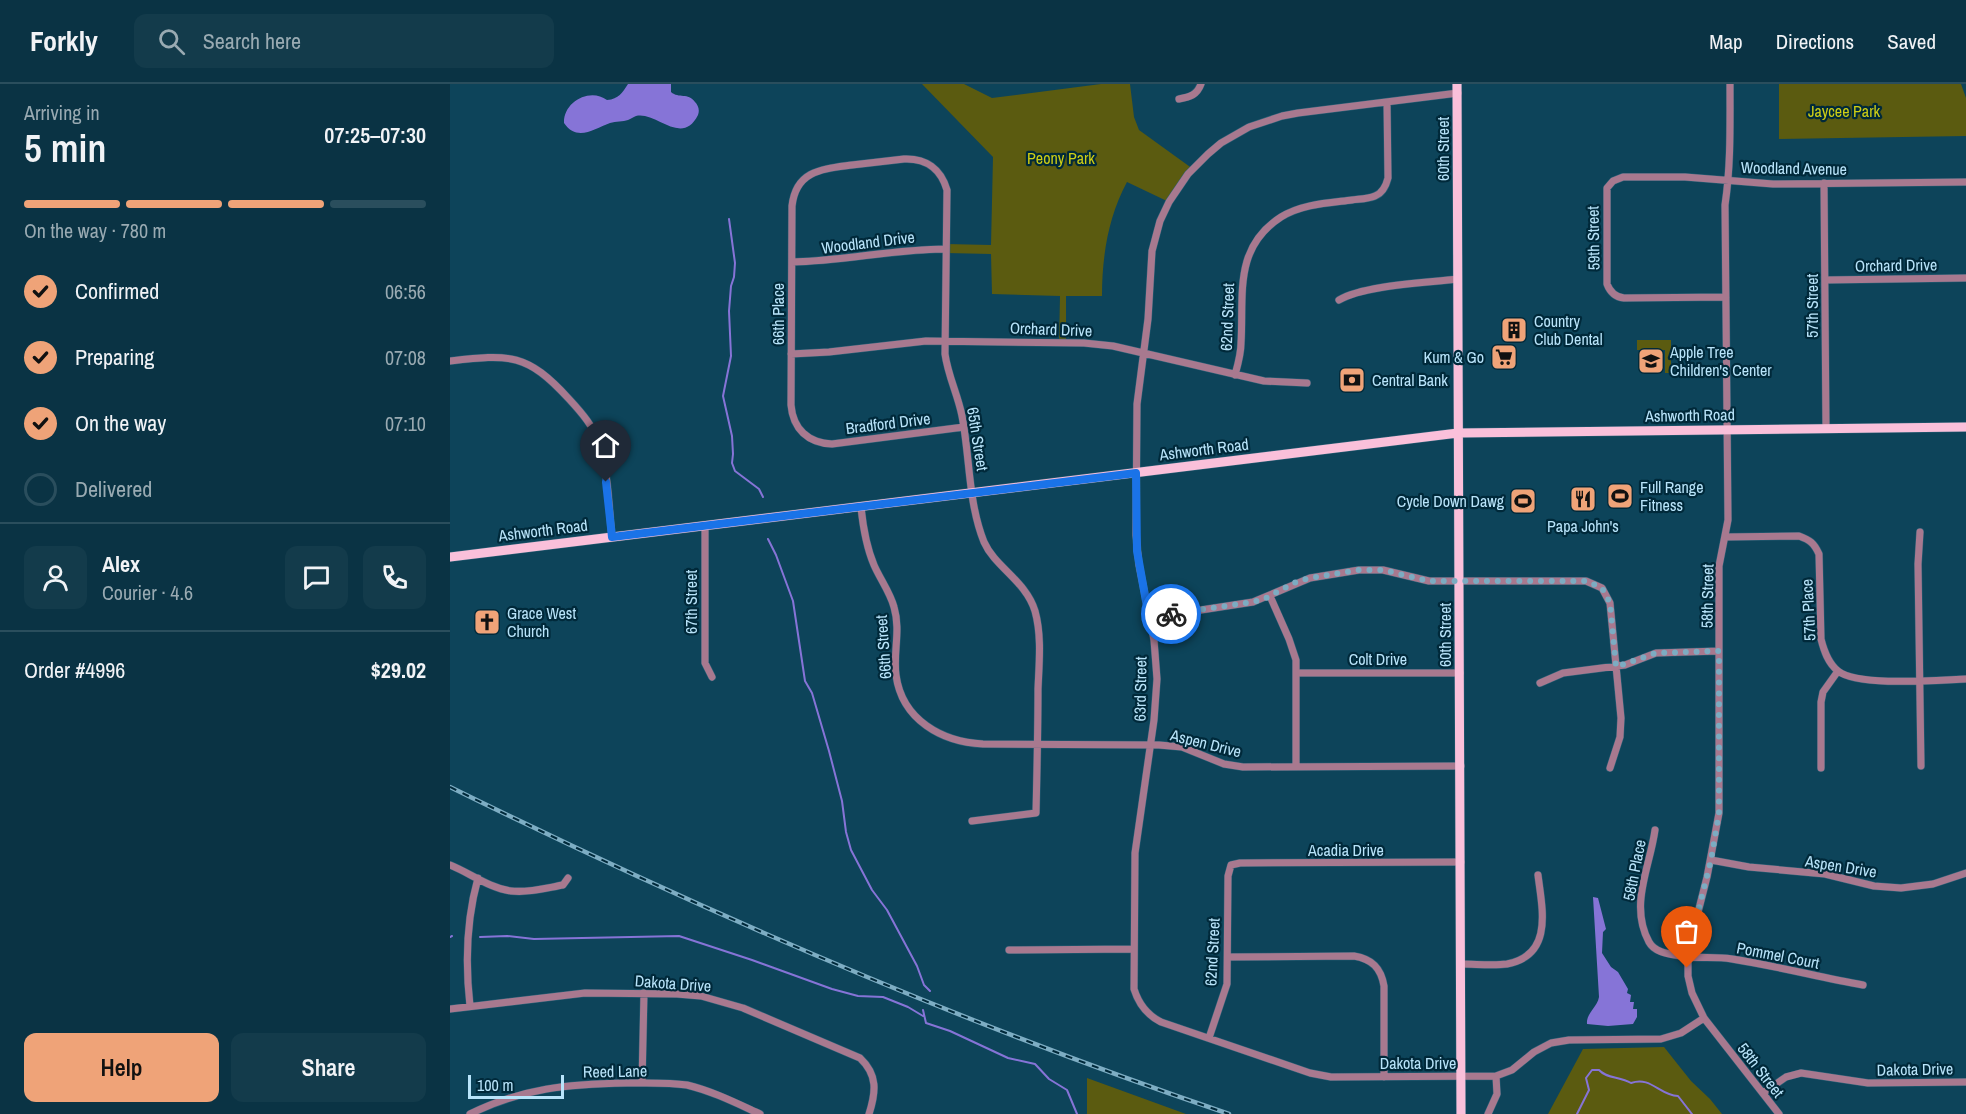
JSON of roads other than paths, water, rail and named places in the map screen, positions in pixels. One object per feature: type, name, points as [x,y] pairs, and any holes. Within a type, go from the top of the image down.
[{"type":"main road","name":"60th Street","points":[[1458,89],[1461,1114]]},
{"type":"main road","name":"Ashworth Road","points":[[450,557],[1458,433],[1966,427]]},
{"type":"street","points":[[1179,99],[1196,93],[1201,84]]},
{"type":"street","name":"58th Street","points":[[1730,84],[1729,180],[1725,205],[1728,520],[1719,566],[1719,797],[1715,840],[1688,957],[1688,976],[1692,993],[1704,1018],[1779,1114]]},
{"type":"street","name":"63rd Street","points":[[1137,996],[1134,981],[1136,853],[1151,745],[1157,679],[1156,659],[1137,551],[1137,404],[1148,319],[1149,267],[1155,235],[1178,187],[1211,151],[1235,135],[1273,119],[1298,113],[1387,102],[1458,89]]},
{"type":"street","name":"62nd Street","points":[[1235,375],[1241,345],[1242,275],[1250,252],[1263,232],[1272,223],[1290,212],[1313,205],[1374,197],[1384,189],[1388,178],[1387,102]]},
{"type":"street","name":"66th Place","points":[[815,441],[798,428],[792,413],[792,262],[795,191],[811,173],[904,159]]},
{"type":"street","name":"65th Street","points":[[904,159],[916,159],[930,165],[945,183],[947,198],[944,340],[947,369],[964,427],[972,493],[979,526],[986,545],[1030,598],[1036,614],[1039,650],[1036,813],[972,820]]},
{"type":"street","name":"Woodland Avenue","points":[[1623,177],[1685,177],[1773,184],[1966,182]]},
{"type":"street","name":"59th Street","points":[[1623,177],[1613,181],[1606,194],[1608,287],[1614,295],[1624,298],[1726,297]]},
{"type":"street","name":"57th Street","points":[[1824,183],[1826,429]]},
{"type":"street","name":"Woodland Drive","points":[[792,262],[946,249]]},
{"type":"street","name":"Orchard Drive","points":[[1826,280],[1966,278]]},
{"type":"street","points":[[1339,300],[1365,291],[1458,279]]},
{"type":"street","name":"Orchard Drive","points":[[791,354],[944,340],[1099,344],[1275,383],[1307,383]]},
{"type":"street","points":[[450,361],[496,357],[518,360],[532,365],[549,377],[582,414],[597,436],[603,458],[612,537]]},
{"type":"street","name":"Bradford Drive","points":[[815,441],[832,444],[964,427]]},
{"type":"street","name":"66th Street","points":[[861,507],[866,545],[892,600],[896,615],[898,630],[896,677],[903,698],[922,723],[945,737]]},
{"type":"street","name":"67th Street","points":[[705,526],[705,663],[711,677]]},
{"type":"street","points":[[1920,532],[1918,564],[1920,766]]},
{"type":"street","name":"57th Place","points":[[1725,537],[1799,536],[1809,540],[1818,550],[1820,554],[1821,639],[1824,651],[1838,671]]},
{"type":"street","points":[[1149,618],[1247,603],[1270,596],[1292,584],[1310,578],[1359,570],[1383,570],[1429,581],[1586,581],[1602,588],[1610,603],[1621,718],[1620,737],[1610,768]]},
{"type":"street","points":[[1270,596],[1293,648],[1296,673],[1296,767]]},
{"type":"street","points":[[1540,683],[1563,673],[1616,667],[1656,653],[1719,651]]},
{"type":"street","points":[[1821,768],[1821,702],[1823,692],[1838,671],[1863,680],[1966,679]]},
{"type":"street","name":"Colt Drive","points":[[1296,673],[1460,672]]},
{"type":"street","name":"Aspen Drive","points":[[945,737],[965,743],[1182,747],[1224,764],[1243,767],[1461,766]]},
{"type":"street","name":"58th Place","points":[[1655,830],[1641,893],[1640,911],[1644,928],[1650,944],[1663,953],[1688,957]]},
{"type":"street","name":"Aspen Drive","points":[[1711,860],[1749,867],[1825,874],[1874,886],[1901,888],[1932,884],[1966,873]]},
{"type":"street","name":"Acadia Drive","points":[[1231,865],[1240,863],[1461,862]]},
{"type":"street","points":[[450,865],[501,889],[519,891],[563,885],[568,878]]},
{"type":"street","name":"62nd Street","points":[[1209,1038],[1227,984],[1228,876],[1231,865]]},
{"type":"street","points":[[1461,964],[1507,964],[1522,958],[1535,946],[1543,923],[1538,874]]},
{"type":"street","points":[[470,1006],[466,947],[478,878]]},
{"type":"street","points":[[1008,950],[1134,949]]},
{"type":"street","points":[[1228,957],[1354,956],[1371,962],[1383,978],[1384,1077]]},
{"type":"street","name":"Pommel Court","points":[[1688,957],[1730,958],[1863,985]]},
{"type":"street","name":"Dakota Drive","points":[[450,1008],[585,993],[701,996],[732,1004],[854,1054],[866,1064],[873,1077],[875,1094],[869,1114]]},
{"type":"street","points":[[642,1083],[644,993]]},
{"type":"street","name":"Dakota Drive","points":[[1137,996],[1141,1006],[1154,1018],[1320,1076],[1496,1076],[1512,1070],[1534,1052],[1551,1043],[1569,1040],[1661,1039],[1681,1033],[1704,1018]]},
{"type":"street","name":"Dakota Drive","points":[[1763,1093],[1786,1077],[1801,1073],[1868,1083],[1966,1082]]},
{"type":"street","points":[[1488,1114],[1497,1094],[1496,1076]]},
{"type":"street","name":"Reed Lane","points":[[470,1114],[503,1099],[552,1087],[642,1083],[693,1087],[760,1114]]},
{"type":"waterway","points":[[729,219],[735,263],[729,311],[731,356],[723,396],[732,436],[732,463],[735,471],[759,489],[763,497]]},
{"type":"waterway","points":[[768,539],[793,601],[805,681],[812,693],[829,751],[842,801],[851,850],[872,890],[887,910],[917,966],[924,985],[930,991]]},
{"type":"waterway","points":[[480,937],[507,936],[534,939],[679,936],[832,989],[858,996],[883,997],[923,1016]]},
{"type":"waterway","points":[[923,1010],[926,1023],[950,1031],[1008,1058],[1035,1064],[1049,1079],[1067,1090],[1077,1114]]},
{"type":"waterway","points":[[1577,1114],[1589,1090],[1586,1078],[1592,1070],[1599,1070],[1606,1075],[1631,1083],[1644,1082],[1665,1093],[1678,1096],[1692,1114]]},
{"type":"railway","points":[[450,787],[641,878],[834,963],[1030,1042],[1229,1114]]},
{"type":"place","name":"Country Club Dental","points":[[1514,330]]},
{"type":"place","name":"Kum & Go","points":[[1504,357]]},
{"type":"place","name":"Apple Tree Children's Center","points":[[1651,361]]},
{"type":"place","name":"Central Bank","points":[[1352,380]]},
{"type":"place","name":"Full Range Fitness","points":[[1620,496]]},
{"type":"place","name":"Papa John's","points":[[1583,499]]},
{"type":"place","name":"Cycle Down Dawg","points":[[1523,501]]},
{"type":"place","name":"Grace West Church","points":[[487,622]]},
{"type":"park label","name":"Jaycee Park","points":[[1844,111]]},
{"type":"park label","name":"Peony Park","points":[[1061,158]]}]
